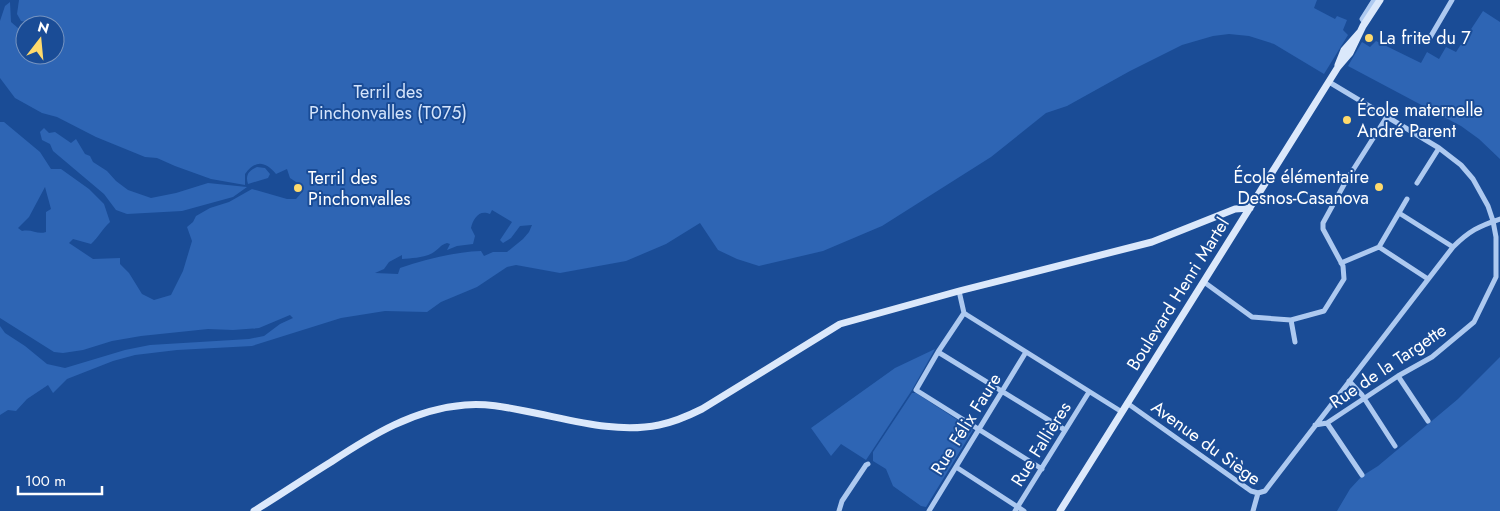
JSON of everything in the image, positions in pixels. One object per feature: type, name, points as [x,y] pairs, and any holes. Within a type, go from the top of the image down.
[{"type":"main road","name":"Boulevard Henri Martel","points":[[1060,511],[1329,82],[1338,67],[1344,50],[1361,30],[1380,0]]},
{"type":"main road","points":[[254,511],[363,441],[394,424],[422,414],[452,406],[484,404],[610,427],[659,426],[684,418],[702,409],[840,324],[1152,242],[1235,209],[1250,208]]},
{"type":"street","points":[[1365,23],[1362,19],[1374,0]]},
{"type":"street","points":[[1428,41],[1452,0]]},
{"type":"street","name":"Rue de la Targette","points":[[1315,425],[1327,422],[1398,376],[1432,357],[1474,322],[1496,277],[1496,237],[1493,221],[1488,206],[1473,180],[1461,165],[1439,148],[1386,118],[1329,82]]},
{"type":"street","points":[[1204,282],[1252,317],[1291,320],[1324,311],[1344,279],[1343,266],[1323,229],[1322,223],[1386,118]]},
{"type":"street","points":[[1417,183],[1439,148]]},
{"type":"street","points":[[1341,263],[1379,247],[1407,200]]},
{"type":"street","points":[[1400,212],[1453,247]]},
{"type":"street","points":[[1258,493],[1268,488],[1453,247],[1467,233],[1477,227],[1500,219]]},
{"type":"street","points":[[1379,247],[1428,279]]},
{"type":"street","points":[[959,292],[964,313],[1122,412]]},
{"type":"street","points":[[964,313],[916,390],[1042,469]]},
{"type":"street","points":[[1291,320],[1295,342]]},
{"type":"street","points":[[938,352],[1065,430]]},
{"type":"street","name":"Rue Félix Faure","points":[[930,509],[1026,352]]},
{"type":"street","points":[[1398,376],[1428,422]]},
{"type":"street","points":[[1349,381],[1362,395],[1395,446]]},
{"type":"street","name":"Rue Fallières","points":[[1016,509],[1089,392]]},
{"type":"street","name":"Avenue du Siège","points":[[1127,403],[1251,491],[1258,493],[1253,511]]},
{"type":"street","points":[[1327,422],[1362,474]]},
{"type":"street","points":[[848,511],[840,509],[842,501],[868,464]]},
{"type":"street","points":[[956,467],[1016,509],[1024,511]]},
{"type":"street","points":[[930,509],[937,511]]},
{"type":"green space","name":"Terril des Pinchonvalles (T075)","points":[[19,0],[1317,0],[1314,8],[1335,19],[1337,16],[1347,20],[1343,30],[1348,35],[1324,74],[1274,44],[1249,36],[1229,34],[1213,36],[1182,45],[1067,106],[1046,113],[991,157],[882,226],[823,251],[759,266],[718,250],[700,223],[666,244],[626,261],[560,273],[516,265],[507,267],[477,287],[441,302],[427,312],[385,311],[341,318],[252,346],[177,350],[135,355],[113,361],[67,379],[53,393],[48,385],[27,399],[16,411],[8,410],[0,415],[0,326],[5,333],[47,364],[65,368],[125,350],[150,345],[249,339],[264,336],[280,324],[293,318],[290,315],[259,328],[208,329],[141,336],[63,353],[54,352],[0,318],[0,122],[4,122],[40,152],[51,169],[61,169],[89,189],[104,204],[110,222],[94,241],[91,244],[73,239],[69,243],[93,259],[120,258],[120,264],[129,273],[142,294],[154,300],[171,295],[183,271],[192,241],[187,227],[196,216],[210,208],[229,202],[252,189],[287,199],[296,199],[303,191],[302,186],[290,178],[287,169],[276,174],[268,167],[260,164],[253,166],[245,174],[245,185],[211,179],[157,158],[145,157],[96,137],[57,117],[42,113],[15,98],[0,78],[0,21],[5,6],[10,2],[11,22],[15,25],[15,65],[65,65],[65,15],[18,15]],"holes":[[[45,187],[51,209],[46,212],[46,232],[22,231],[18,228],[29,217]],[[492,210],[512,222],[500,240],[503,243],[511,238],[520,226],[532,225],[523,239],[507,252],[493,252],[484,256],[481,251],[450,254],[400,268],[398,274],[375,273],[384,269],[389,262],[402,255],[402,259],[423,257],[447,243],[450,244],[447,250],[457,246],[473,244],[475,236],[471,228],[473,221],[480,214],[490,214]]]},
{"type":"green space","points":[[1483,11],[1500,22],[1500,159],[1479,139],[1461,126],[1348,66],[1362,42],[1370,47],[1376,41],[1421,63],[1427,52],[1439,59],[1446,47],[1456,52]]},
{"type":"green space","points":[[44,128],[49,133],[55,132],[71,143],[76,139],[85,154],[90,156],[93,162],[107,171],[116,181],[128,190],[151,198],[176,193],[208,183],[247,187],[233,197],[182,211],[127,214],[116,210],[104,194],[53,151],[50,144],[42,140],[40,132]]},
{"type":"green space","points":[[257,167],[265,168],[270,174],[268,178],[248,184],[248,173]]},
{"type":"green space","points":[[935,349],[912,390],[866,460],[841,444],[831,456],[811,428],[895,368]]},
{"type":"green space","points":[[1500,357],[1500,511],[1337,511],[1350,489],[1362,476],[1378,466],[1458,399]]},
{"type":"green space","points":[[912,393],[916,393],[973,430],[926,507],[921,506],[893,486],[886,469],[873,461],[873,452]]},
{"type":"place","name":"La frite du 7","points":[[1369,38]]},
{"type":"place","name":"École maternelle André Parent","points":[[1347,120]]},
{"type":"place","name":"École élémentaire Desnos-Casanova","points":[[1379,187]]},
{"type":"place","name":"Terril des Pinchonvalles","points":[[298,188]]}]
